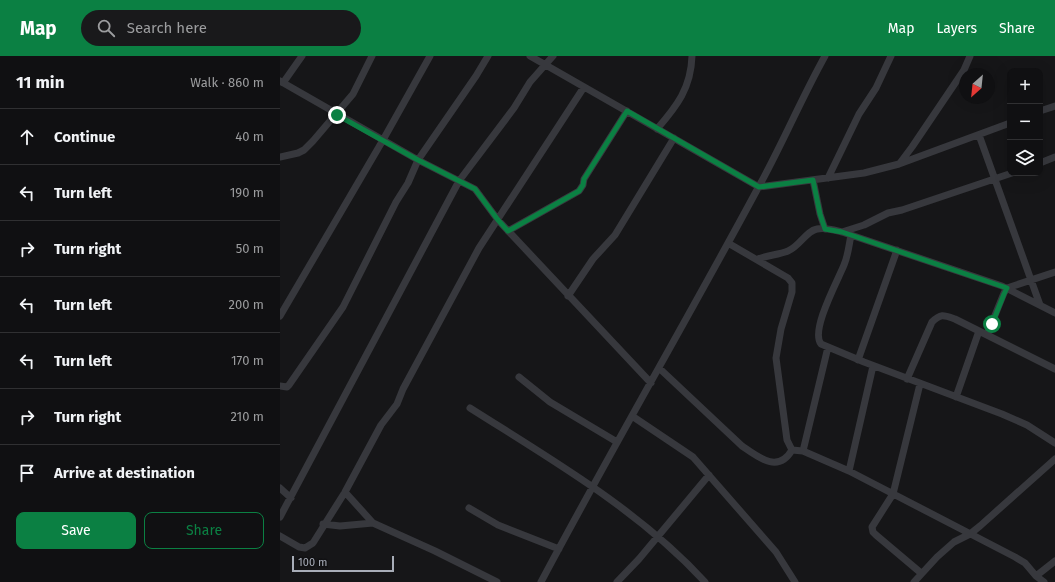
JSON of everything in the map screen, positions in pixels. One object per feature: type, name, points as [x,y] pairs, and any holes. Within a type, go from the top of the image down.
[{"type":"street","points":[[302,56],[282,82],[337,115],[418,160],[468,184],[475,189],[498,220],[651,383]]},
{"type":"street","points":[[280,157],[304,150],[337,115],[354,94],[372,56]]},
{"type":"street","points":[[280,316],[283,303],[383,140],[430,56]]},
{"type":"street","points":[[280,386],[289,385],[343,307],[381,229],[408,183],[418,160],[476,76],[488,56]]},
{"type":"street","points":[[530,56],[759,187],[864,173],[899,164],[1007,124]]},
{"type":"street","points":[[280,518],[459,181],[553,56]]},
{"type":"street","points":[[657,129],[674,109],[683,95],[689,78],[692,56]]},
{"type":"street","points":[[541,582],[592,486],[651,383],[759,187],[825,56]]},
{"type":"street","points":[[828,178],[859,114],[876,88],[891,56]]},
{"type":"street","points":[[899,164],[964,70],[970,56]]},
{"type":"street","points":[[280,536],[299,547],[305,548],[313,543],[345,492],[381,425],[397,404],[402,390],[470,263],[584,87]]},
{"type":"street","points":[[1043,110],[1055,106]]},
{"type":"street","points":[[508,231],[579,191],[583,185],[584,179],[627,111]]},
{"type":"street","points":[[979,135],[1040,305]]},
{"type":"street","points":[[568,296],[593,259],[615,235],[674,138]]},
{"type":"street","points":[[1043,162],[1055,157]]},
{"type":"street","points":[[842,232],[864,225],[888,213],[902,210],[1007,175]]},
{"type":"street","points":[[813,180],[820,214],[825,229]]},
{"type":"street","points":[[758,259],[768,255],[788,251],[798,245],[811,232],[817,229],[842,232],[1007,288],[1055,312]]},
{"type":"street","points":[[851,235],[845,265],[818,329],[818,341],[858,360],[1027,425],[1055,442]]},
{"type":"street","points":[[728,243],[758,259],[788,278],[792,283],[792,292],[781,329],[776,358],[787,440],[792,450]]},
{"type":"street","points":[[858,360],[897,250]]},
{"type":"street","points":[[987,335],[1007,288],[1055,272]]},
{"type":"street","points":[[907,379],[932,322],[937,316],[944,315],[955,319],[1055,369]]},
{"type":"street","points":[[956,397],[979,331]]},
{"type":"street","points":[[803,451],[828,347]]},
{"type":"street","points":[[848,471],[873,366]]},
{"type":"street","points":[[659,368],[742,446],[756,456],[764,460],[774,462],[781,461],[788,457],[792,450]]},
{"type":"street","points":[[519,377],[550,402],[617,442]]},
{"type":"street","points":[[920,384],[892,494],[872,527],[873,532],[922,573]]},
{"type":"street","points":[[470,408],[592,486],[658,537],[680,556],[705,582]]},
{"type":"street","points":[[632,416],[692,457],[776,552],[796,582]]},
{"type":"street","points":[[792,450],[803,451],[848,471],[1015,557],[1025,563],[1036,576],[1044,582]]},
{"type":"street","points":[[914,582],[936,556],[954,542],[970,534],[1055,459]]},
{"type":"street","points":[[617,582],[658,537],[709,475]]},
{"type":"street","points":[[280,488],[291,498]]},
{"type":"street","points":[[345,492],[373,523],[435,551],[497,582]]},
{"type":"street","points":[[469,508],[498,525],[559,548]]},
{"type":"street","points":[[324,524],[340,526],[373,523]]},
{"type":"street","points":[[1036,576],[1055,561]]},
{"type":"route","points":[[337,115],[418,160],[468,184],[475,189],[508,231],[579,191],[583,185],[584,179],[627,111],[759,187],[813,180],[820,214],[825,229],[842,232],[1007,288],[992,324]]}]
